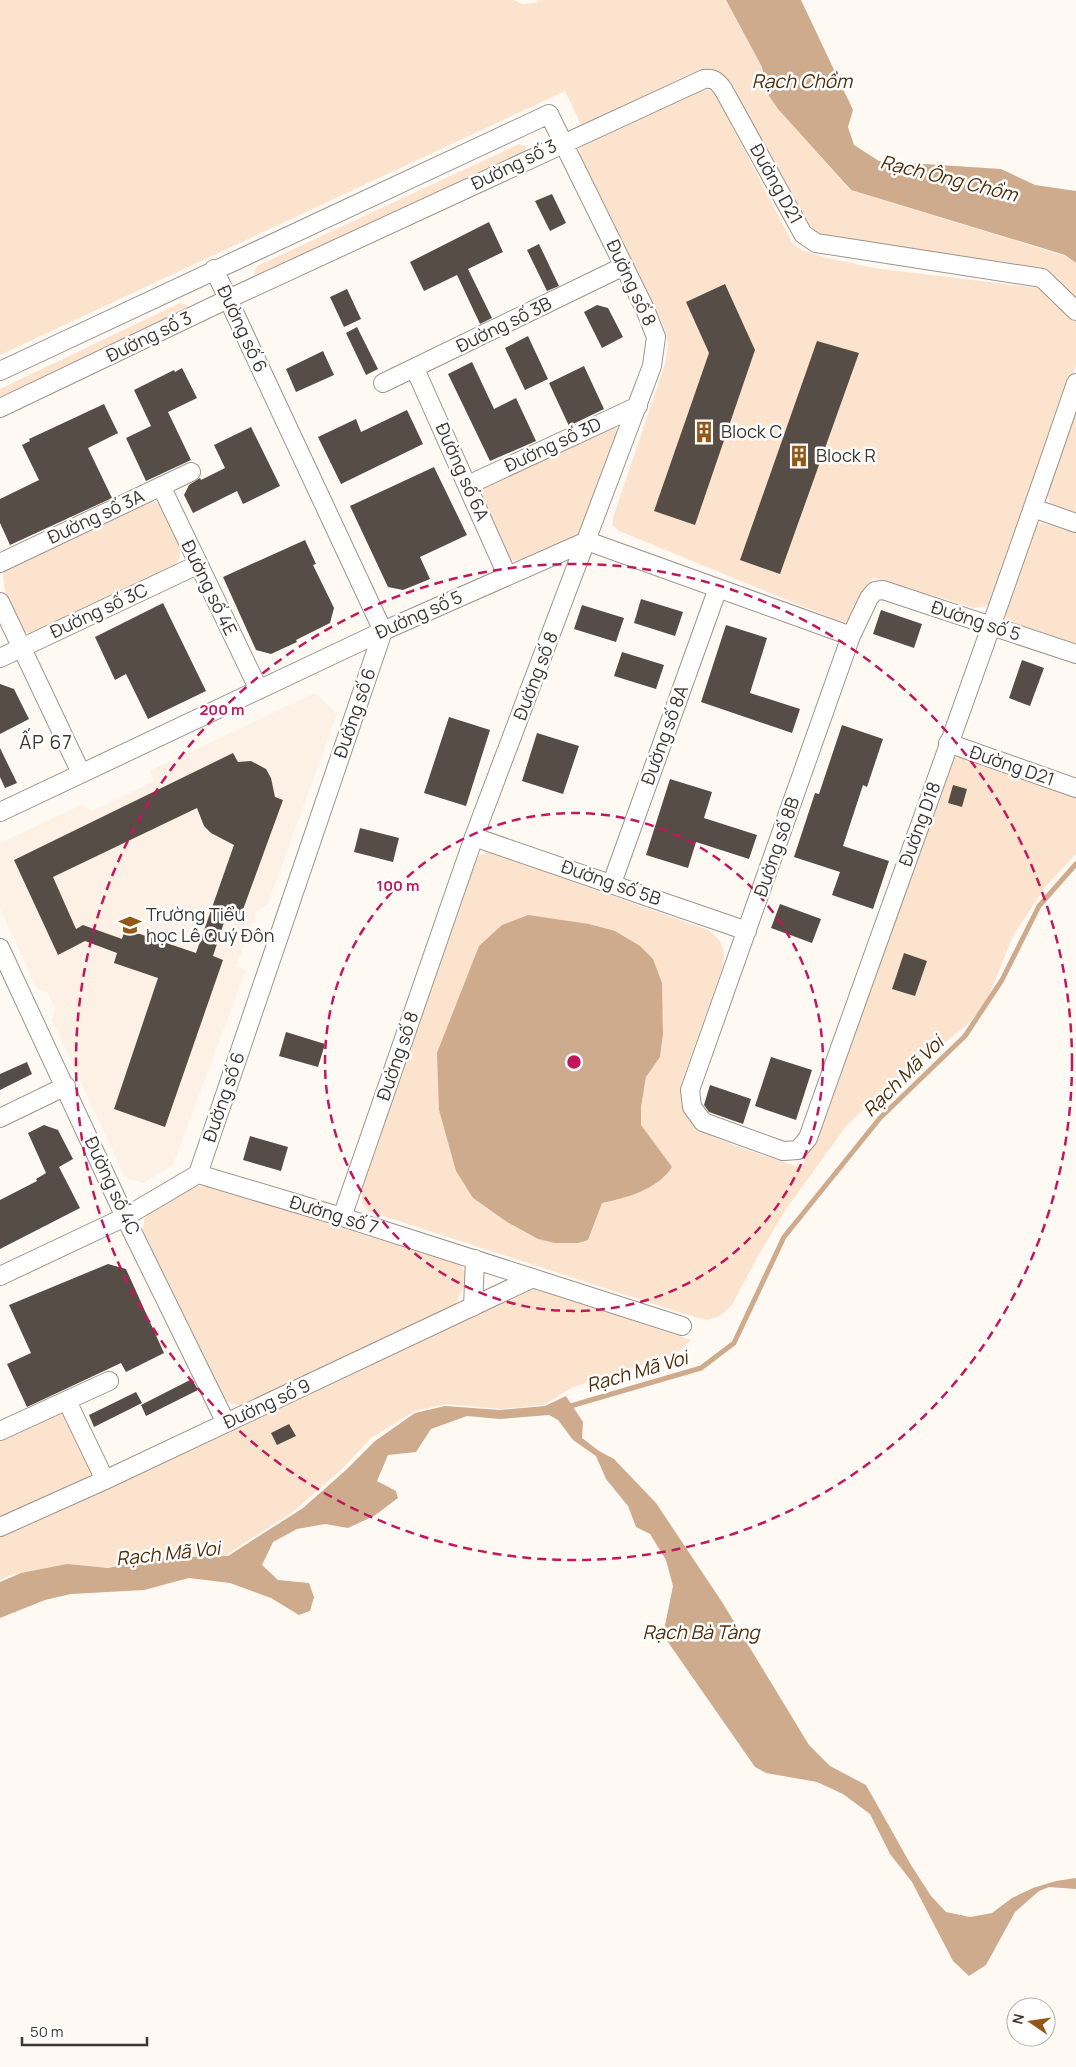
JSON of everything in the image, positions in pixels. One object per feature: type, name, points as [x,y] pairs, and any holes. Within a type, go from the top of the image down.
[{"type":"street","name":"Đường D21","points":[[563,144],[704,79],[710,78],[717,81],[724,89],[803,234],[816,243],[1042,278],[1076,310]]},
{"type":"street","name":"Đường số 3","points":[[0,371],[548,114],[563,144],[228,299],[0,408]]},
{"type":"street","name":"Đường số 8","points":[[342,1216],[474,837],[652,366],[656,337],[645,309],[563,144]]},
{"type":"street","name":"Đường số 3B","points":[[383,383],[624,266]]},
{"type":"street","name":"Đường số 6","points":[[198,1174],[383,631],[214,269]]},
{"type":"street","name":"Đường số 6A","points":[[415,369],[507,575]]},
{"type":"street","name":"Đường D18","points":[[692,1107],[703,1122],[783,1151],[798,1150],[808,1138],[1076,383]]},
{"type":"street","name":"Đường số 3D","points":[[468,485],[638,406]]},
{"type":"street","name":"Đường số 3A","points":[[0,563],[191,472]]},
{"type":"street","name":"Đường số 4E","points":[[161,486],[197,565],[259,690]]},
{"type":"street","points":[[1033,508],[1076,523]]},
{"type":"street","name":"Đường số 5","points":[[0,812],[383,631],[587,541]]},
{"type":"street","points":[[587,541],[851,636]]},
{"type":"street","name":"Đường số 3C","points":[[0,658],[197,565]]},
{"type":"street","name":"Đường số 8A","points":[[612,883],[718,588]]},
{"type":"street","name":"Đường số 5","points":[[876,591],[883,590],[1076,654]]},
{"type":"street","name":"Đường số 8B","points":[[692,1107],[690,1090],[851,636],[869,598],[876,591]]},
{"type":"street","points":[[0,602],[81,773]]},
{"type":"street","name":"Đường D21","points":[[948,743],[1076,788]]},
{"type":"street","name":"Đường số 5B","points":[[474,837],[747,931]]},
{"type":"street","name":"Đường số 4C","points":[[0,948],[66,1086],[125,1217],[226,1423]]},
{"type":"street","points":[[0,1118],[66,1086]]},
{"type":"street","points":[[0,1276],[125,1217],[198,1174]]},
{"type":"street","name":"Đường số 7","points":[[198,1174],[342,1216],[682,1326]]},
{"type":"street","points":[[473,1306],[475,1259]]},
{"type":"street","name":"Đường số 9","points":[[0,1528],[533,1278]]},
{"type":"street","points":[[0,1432],[109,1381]]},
{"type":"street","points":[[67,1401],[105,1480]]},
{"type":"shaded area","points":[[0,0],[514,0],[522,4],[536,3],[539,0],[726,0],[762,67],[769,96],[778,109],[850,190],[1065,256],[1076,263],[1076,300],[1043,268],[817,235],[809,228],[700,71],[687,75],[582,127],[565,91],[0,355]]},
{"type":"shaded area","points":[[704,88],[715,93],[793,244],[802,250],[874,268],[1039,288],[1076,319],[1076,365],[994,598],[987,606],[974,608],[874,578],[865,587],[850,618],[846,623],[841,622],[619,531],[613,526],[613,518],[665,364],[668,345],[664,326],[581,159],[579,149],[583,142]]},
{"type":"shaded area","points":[[519,144],[526,146],[526,153],[256,277],[254,273],[257,266]]},
{"type":"shaded area","points":[[180,303],[187,305],[188,309],[0,403],[0,389]]},
{"type":"shaded area","points":[[1076,406],[1076,515],[1050,504],[1047,492]]},
{"type":"shaded area","points":[[614,425],[617,431],[616,437],[585,526],[578,536],[522,560],[509,561],[478,492],[480,488]]},
{"type":"shaded area","points":[[146,499],[159,504],[179,546],[180,556],[172,568],[33,633],[24,632],[19,627],[7,597],[3,574],[4,567]]},
{"type":"shaded area","points":[[1043,523],[1076,533],[1076,648],[1012,625],[1007,621],[1005,614],[1034,529],[1037,524]]},
{"type":"shaded area","name":"Trường Tiểu học Lê Quý Đôn","points":[[315,693],[337,714],[268,904],[257,911],[236,966],[246,970],[173,1165],[143,1183],[125,1177],[52,1020],[55,1008],[47,992],[37,988],[0,909],[0,843],[81,805],[92,811],[154,781],[150,771]]},
{"type":"shaded area","points":[[959,757],[968,758],[1076,797],[1076,854],[1045,887],[1013,936],[986,1003],[965,1027],[893,1082],[847,1125],[786,1209],[732,1305],[720,1316],[707,1320],[688,1315],[368,1211],[362,1203],[361,1191],[475,863],[478,856],[489,852],[708,930],[717,937],[722,945],[724,955],[723,966],[683,1078],[681,1088],[682,1107],[686,1116],[693,1124],[721,1140],[802,1168],[945,766],[951,759]],"holes":[[[664,1010],[660,1057],[646,1077],[641,1107],[641,1125],[651,1139],[624,1198],[602,1203],[538,1239],[507,1222],[473,1198]]]},
{"type":"shaded area","points":[[198,1186],[211,1187],[460,1265],[466,1274],[464,1287],[454,1307],[242,1406],[227,1402],[220,1394],[143,1231],[144,1220],[149,1211]]},
{"type":"shaded area","points":[[531,1287],[691,1340],[681,1350],[670,1356],[573,1387],[544,1405],[501,1409],[447,1404],[415,1411],[371,1438],[341,1470],[294,1511],[223,1557],[154,1558],[103,1568],[48,1568],[11,1575],[0,1580],[0,1537]]},
{"type":"shaded area","points":[[63,1411],[94,1476],[0,1523],[0,1436]]},
{"type":"water","name":"Rạch Chồm","points":[[726,0],[801,0],[853,110],[848,127],[854,145],[879,161],[1001,169],[1035,185],[1076,191],[1076,263],[1065,255],[851,190],[778,109],[769,96],[762,67]]},
{"type":"water","points":[[528,915],[589,924],[615,931],[640,946],[653,959],[662,983],[663,1034],[660,1057],[646,1077],[641,1107],[641,1125],[672,1167],[666,1175],[650,1187],[631,1195],[602,1203],[588,1240],[578,1243],[555,1243],[538,1239],[507,1222],[473,1198],[456,1171],[439,1110],[437,1053],[479,946],[502,925]]},
{"type":"water","name":"Rạch Bà Tàng","points":[[566,1396],[583,1422],[582,1438],[599,1451],[614,1459],[656,1503],[722,1602],[809,1745],[830,1766],[866,1785],[911,1865],[931,1896],[946,1912],[970,1917],[992,1913],[1012,1898],[1033,1888],[1056,1881],[1076,1878],[1076,1889],[1049,1887],[1039,1891],[1015,1912],[986,1965],[969,1976],[953,1961],[912,1882],[890,1854],[870,1814],[843,1794],[817,1782],[766,1773],[755,1767],[663,1635],[673,1586],[666,1560],[650,1534],[636,1527],[628,1506],[606,1479],[596,1456],[573,1440],[558,1420],[549,1415],[500,1419],[467,1416],[431,1429],[416,1452],[388,1455],[377,1481],[396,1491],[398,1498],[374,1516],[348,1528],[325,1524],[297,1529],[273,1542],[262,1565],[278,1580],[309,1583],[314,1597],[310,1611],[299,1615],[271,1598],[230,1583],[189,1578],[144,1590],[71,1594],[45,1600],[0,1618],[0,1582],[21,1573],[67,1564],[108,1568],[154,1558],[228,1556],[303,1508],[375,1441],[415,1413],[445,1406],[500,1410],[545,1406]]},
{"type":"building","points":[[552,194],[566,223],[550,231],[535,201]]},
{"type":"building","points":[[489,222],[503,252],[468,269],[492,318],[480,324],[457,275],[424,291],[410,262]]},
{"type":"building","points":[[539,244],[559,286],[547,291],[527,250]]},
{"type":"building","name":"Block C","points":[[725,284],[755,350],[695,525],[654,511],[709,353],[686,302]]},
{"type":"building","points":[[347,289],[361,319],[344,327],[330,297]]},
{"type":"building","points":[[597,305],[608,308],[623,337],[602,348],[584,312]]},
{"type":"building","points":[[357,327],[378,369],[366,375],[346,333]]},
{"type":"building","points":[[528,336],[548,379],[525,390],[505,348]]},
{"type":"building","name":"Block R","points":[[817,341],[859,353],[780,574],[740,560]]},
{"type":"building","points":[[323,351],[334,375],[296,392],[286,369]]},
{"type":"building","points":[[472,362],[494,409],[516,398],[536,441],[490,461],[448,374]]},
{"type":"building","points":[[584,366],[604,409],[569,426],[549,383]]},
{"type":"building","points":[[182,368],[197,398],[168,412],[191,460],[146,481],[126,438],[151,426],[134,390],[174,370],[175,372]]},
{"type":"building","points":[[104,404],[118,433],[88,448],[112,498],[10,545],[0,523],[0,499],[39,480],[22,445],[30,441],[29,439]]},
{"type":"building","points":[[407,410],[423,444],[341,484],[318,437],[356,419],[361,432]]},
{"type":"building","points":[[251,427],[280,486],[243,504],[237,491],[193,513],[184,495],[189,485],[200,478],[201,480],[225,468],[214,445]]},
{"type":"building","points":[[434,467],[467,535],[420,557],[430,579],[403,590],[388,587],[350,506]]},
{"type":"building","points":[[305,540],[316,564],[313,565],[334,608],[330,623],[271,654],[256,650],[223,577]]},
{"type":"building","points":[[641,599],[683,612],[675,636],[634,623]]},
{"type":"building","points":[[163,603],[206,691],[148,719],[126,674],[115,680],[95,637]]},
{"type":"building","points":[[582,605],[624,618],[616,642],[574,629]]},
{"type":"building","points":[[881,610],[922,624],[914,648],[873,634]]},
{"type":"building","points":[[726,625],[767,638],[750,693],[800,709],[792,733],[701,702]]},
{"type":"building","points":[[622,652],[664,665],[656,689],[614,676]]},
{"type":"building","points":[[1022,660],[1044,668],[1030,706],[1009,698]]},
{"type":"building","points":[[0,684],[14,689],[29,719],[0,734]]},
{"type":"building","points":[[449,717],[490,730],[466,806],[424,793]]},
{"type":"building","points":[[842,725],[883,739],[867,787],[863,785],[843,846],[889,861],[873,909],[832,895],[840,872],[794,857],[815,793],[819,794]]},
{"type":"building","points":[[537,733],[579,746],[563,794],[522,781]]},
{"type":"building","points":[[0,748],[17,783],[5,788],[0,777]]},
{"type":"building","points":[[233,753],[238,762],[251,761],[266,769],[271,778],[275,797],[283,800],[241,915],[228,910],[213,956],[223,960],[165,1127],[114,1109],[158,978],[114,963],[117,953],[85,941],[58,955],[14,860]],"holes":[[[197,808],[204,826],[211,833],[234,845],[196,953],[125,929],[122,939],[83,925],[76,929],[53,877]]]},
{"type":"building","points":[[670,779],[712,792],[704,818],[757,835],[749,859],[696,842],[688,868],[646,855]]},
{"type":"building","points":[[953,785],[967,789],[962,807],[948,803]]},
{"type":"building","points":[[360,828],[399,838],[393,862],[354,852]]},
{"type":"building","points":[[780,904],[821,919],[812,943],[771,928]]},
{"type":"building","points":[[904,953],[927,961],[915,996],[892,989]]},
{"type":"building","points":[[286,1032],[325,1044],[318,1067],[279,1056]]},
{"type":"building","points":[[771,1057],[812,1070],[796,1120],[755,1106]]},
{"type":"building","points":[[27,1062],[32,1074],[0,1090],[0,1074]]},
{"type":"building","points":[[710,1085],[751,1099],[743,1124],[709,1112],[704,1105]]},
{"type":"building","points":[[44,1125],[58,1130],[73,1159],[59,1167],[80,1208],[0,1249],[0,1200],[37,1181],[36,1179],[46,1173],[28,1133]]},
{"type":"building","points":[[250,1136],[288,1147],[281,1171],[243,1160]]},
{"type":"building","points":[[108,1264],[126,1269],[164,1353],[126,1372],[121,1363],[27,1407],[7,1364],[31,1353],[9,1305]]},
{"type":"building","points":[[192,1379],[198,1390],[146,1416],[141,1405]]},
{"type":"building","points":[[136,1392],[142,1403],[94,1427],[89,1415]]},
{"type":"building","points":[[289,1424],[296,1436],[277,1445],[271,1433]]},
{"type":"waterway","name":"Rạch Mã Voi","points":[[567,1407],[701,1368],[734,1343],[784,1237],[880,1118],[965,1036],[1002,980],[1039,906],[1076,864]]},
{"type":"place","name":"Block C","points":[[704,432]]},
{"type":"place","name":"Block R","points":[[799,456]]},
{"type":"place","name":"Trường Tiểu học Lê Quý Đôn","points":[[130,925]]},
{"type":"district","name":"ẤP 67","points":[[46,742]]},
{"type":"water label","name":"Rạch Ông Chồm","points":[[949,178]]}]
